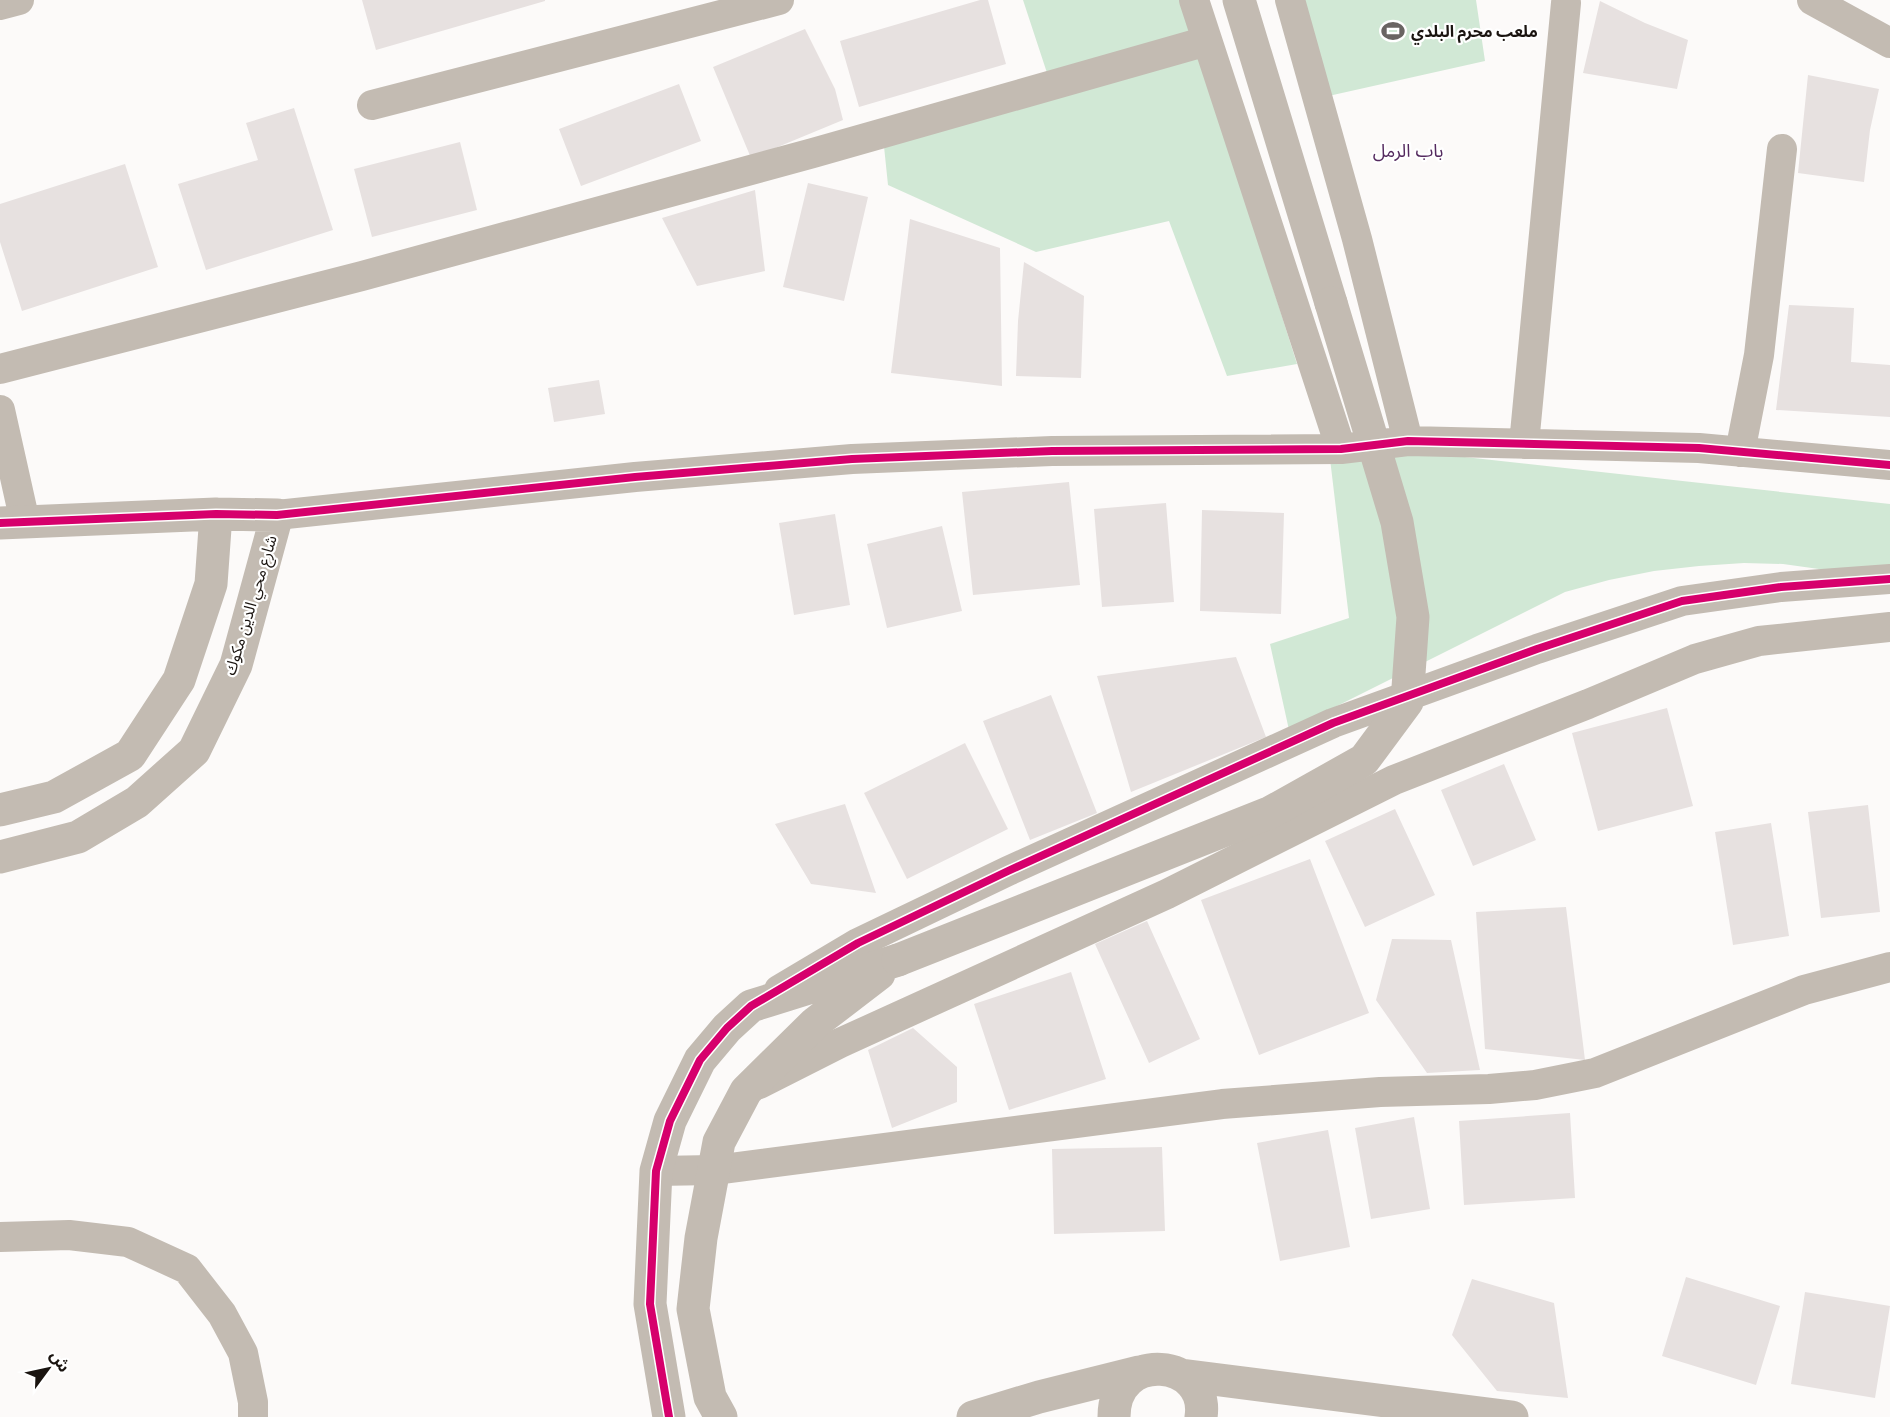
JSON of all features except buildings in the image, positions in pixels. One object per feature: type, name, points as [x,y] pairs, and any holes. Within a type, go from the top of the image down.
[{"type":"street","points":[[0,5],[19,0]]},
{"type":"street","points":[[372,105],[780,0]]},
{"type":"street","points":[[1194,0],[1341,449]]},
{"type":"street","points":[[751,1006],[898,960],[1271,812],[1364,760],[1407,702],[1413,617],[1397,522],[1239,0]]},
{"type":"street","points":[[1290,0],[1357,239],[1408,441]]},
{"type":"street","points":[[1812,0],[1890,43]]},
{"type":"street","points":[[1524,444],[1566,3]]},
{"type":"street","points":[[0,369],[374,273],[813,153],[1207,41]]},
{"type":"street","points":[[1740,452],[1760,355],[1782,149]]},
{"type":"street","points":[[0,410],[12,523],[216,514],[277,514],[635,477],[852,459],[1052,451],[1341,449],[1408,441],[1699,448],[1890,465]]},
{"type":"street","points":[[0,810],[54,797],[130,755],[179,680],[211,584],[216,514]]},
{"type":"street","name":"شارع محي الدين مكوك","points":[[0,857],[78,837],[136,802],[194,750],[236,665],[277,514]]},
{"type":"street","points":[[669,1417],[650,1304],[656,1171],[670,1121],[700,1060],[727,1028],[751,1006],[858,943],[1008,871],[1333,723],[1537,649],[1682,601],[1781,587],[1890,579]]},
{"type":"street","points":[[746,1091],[840,1043],[1167,894],[1394,780],[1588,704],[1695,659],[1759,640],[1890,627]]},
{"type":"street","points":[[721,1417],[710,1397],[693,1309],[701,1238],[719,1142],[746,1091],[815,1023],[898,960]]},
{"type":"street","points":[[656,1171],[714,1170],[1222,1104],[1380,1092],[1489,1089],[1535,1085],[1595,1073],[1804,990],[1890,967]]},
{"type":"street","points":[[0,1238],[69,1235],[128,1242],[187,1269],[222,1314],[243,1353],[253,1402],[253,1417]]},
{"type":"street","points":[[973,1417],[1039,1397],[1153,1368],[1167,1369],[1181,1375],[1489,1416]]},
{"type":"street","points":[[1114,1417],[1114,1405],[1119,1391],[1127,1380],[1140,1372]]},
{"type":"street","points":[[1181,1375],[1192,1384],[1200,1397],[1202,1417]]},
{"type":"green space","points":[[1023,0],[1182,0],[1297,364],[1227,376],[1169,221],[1036,252],[888,185],[882,127],[1050,82]]},
{"type":"green space","name":"ملعب محرم البلدي","points":[[1299,0],[1476,0],[1485,61],[1324,97]]},
{"type":"green space","points":[[1328,442],[1890,504],[1890,573],[1862,575],[1783,564],[1744,563],[1654,571],[1609,580],[1565,592],[1289,730],[1270,644],[1349,618]]},
{"type":"cycle path","points":[[0,523],[216,514],[277,515],[635,477],[852,459],[1052,451],[1341,449],[1408,441],[1699,448],[1890,465]]},
{"type":"cycle path","points":[[669,1417],[650,1304],[656,1171],[670,1121],[700,1060],[727,1028],[751,1006],[858,943],[1008,871],[1333,723],[1537,649],[1682,601],[1781,587],[1890,579]]},
{"type":"place","name":"ملعب محرم البلدي","points":[[1393,31]]},
{"type":"district","name":"باب الرمل","points":[[1408,151]]}]
